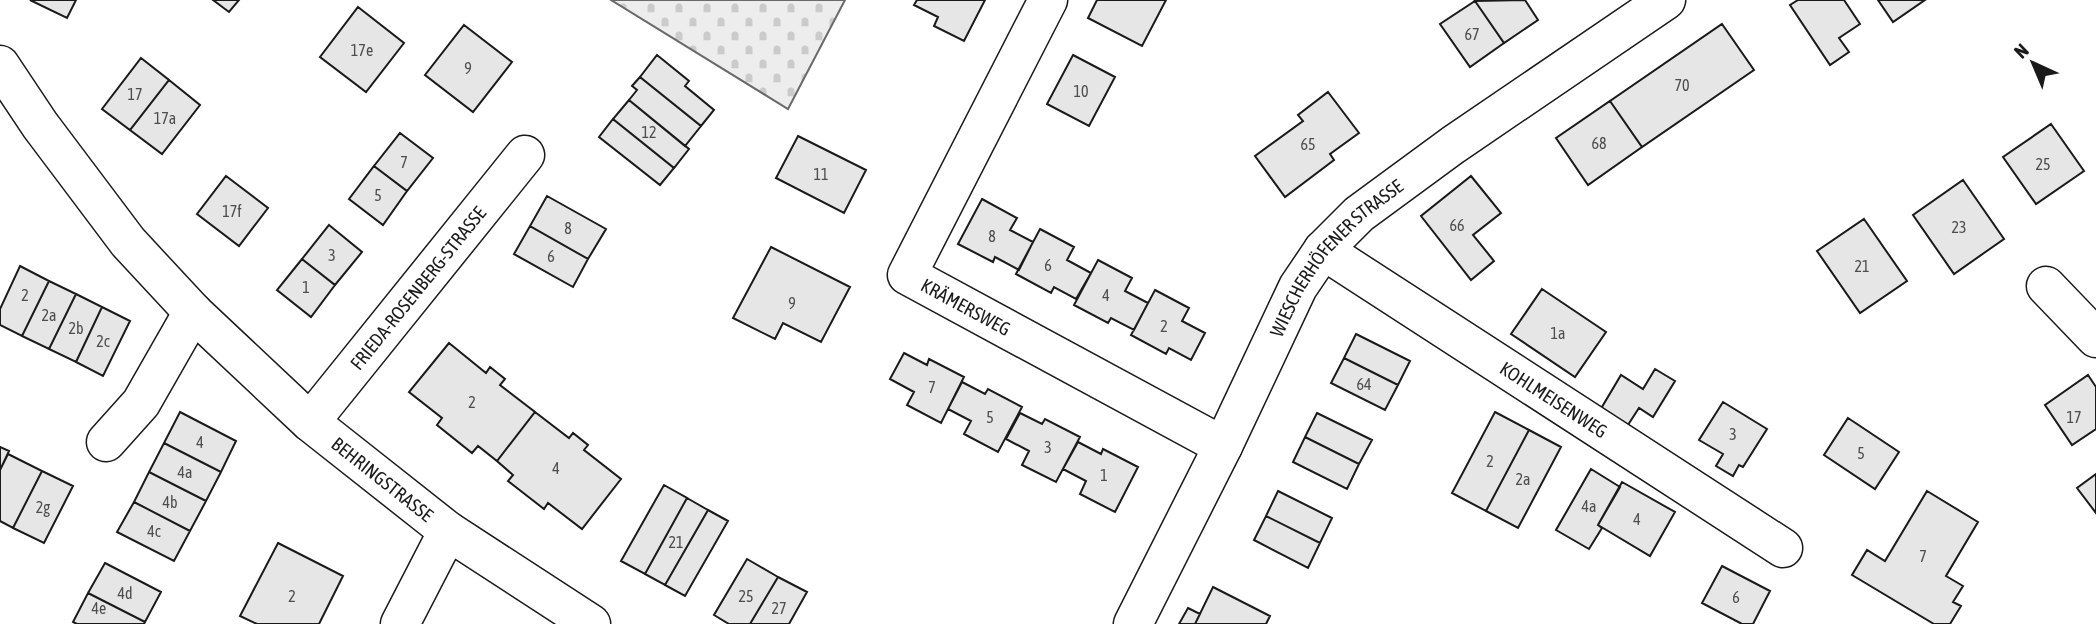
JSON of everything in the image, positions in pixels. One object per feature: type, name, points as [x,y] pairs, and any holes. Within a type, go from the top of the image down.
[{"type":"street","name":"KRÄMERSWEG","points":[[1048,0],[907,275],[1223,446]]},
{"type":"street","name":"WIESCHERHÖFENER STRASSE","points":[[1133,624],[1223,446],[1298,287],[1323,250],[1369,206],[1453,145],[1666,0]]},
{"type":"street","name":"BEHRINGSTRASSE","points":[[0,65],[40,125],[128,243],[193,312],[310,422],[448,531],[591,624]]},
{"type":"street","name":"FRIEDA-ROSENBERG-STRASSE","points":[[310,422],[525,155]]},
{"type":"street","name":"KOHLMEISENWEG","points":[[1323,250],[1783,548]]},
{"type":"street","points":[[2046,286],[2096,338]]},
{"type":"street","points":[[106,442],[141,403],[193,312]]},
{"type":"street","points":[[400,624],[448,531]]},
{"type":"green space","points":[[611,0],[845,0],[788,109]]},
{"type":"building","points":[[30,0],[76,0],[67,18]]},
{"type":"building","points":[[213,0],[239,0],[229,12]]},
{"type":"building","points":[[917,0],[985,0],[964,41],[934,26],[938,17],[914,5]]},
{"type":"building","points":[[1097,0],[1166,0],[1142,46],[1088,18]]},
{"type":"building","points":[[1525,0],[1538,20],[1504,43],[1475,1]]},
{"type":"building","points":[[1798,0],[1844,0],[1860,24],[1839,38],[1849,52],[1830,65],[1790,5]]},
{"type":"building","points":[[1878,0],[1925,0],[1893,22]]},
{"type":"building","points":[[1475,1],[1504,43],[1470,67],[1440,24]]},
{"type":"building","points":[[358,7],[404,43],[366,92],[320,57]]},
{"type":"building","points":[[1722,24],[1754,70],[1642,147],[1610,101]]},
{"type":"building","points":[[464,25],[512,62],[473,112],[425,75]]},
{"type":"building","points":[[657,55],[689,81],[685,86],[714,110],[701,126],[640,77]]},
{"type":"building","points":[[1073,55],[1115,77],[1089,126],[1047,104]]},
{"type":"building","points":[[141,58],[169,80],[130,130],[102,109]]},
{"type":"building","points":[[640,77],[701,126],[685,146],[629,100],[637,90],[632,86]]},
{"type":"building","points":[[169,80],[200,105],[162,154],[130,130]]},
{"type":"building","points":[[1328,92],[1359,133],[1330,154],[1334,160],[1285,197],[1255,156],[1303,121],[1298,115]]},
{"type":"building","points":[[629,100],[689,149],[674,168],[613,119]]},
{"type":"building","points":[[1610,101],[1642,147],[1588,185],[1556,138]]},
{"type":"building","points":[[613,119],[674,168],[660,185],[599,137]]},
{"type":"building","points":[[2051,124],[2084,171],[2036,204],[2003,157]]},
{"type":"building","points":[[400,133],[433,158],[407,191],[374,166]]},
{"type":"building","points":[[798,136],[866,170],[844,213],[776,178]]},
{"type":"building","points":[[374,166],[407,191],[383,225],[349,199]]},
{"type":"building","points":[[226,176],[268,208],[239,246],[197,214]]},
{"type":"building","points":[[1471,176],[1501,213],[1473,235],[1494,261],[1471,280],[1421,216]]},
{"type":"building","points":[[1963,180],[2004,239],[1954,274],[1913,215]]},
{"type":"building","points":[[547,196],[606,229],[588,259],[530,226]]},
{"type":"building","points":[[982,199],[1017,218],[1010,230],[1033,242],[1019,270],[995,257],[993,262],[958,244]]},
{"type":"building","points":[[1864,219],[1907,281],[1860,313],[1817,251]]},
{"type":"building","points":[[329,225],[362,252],[335,285],[302,259]]},
{"type":"building","points":[[530,226],[588,259],[573,287],[514,254]]},
{"type":"building","points":[[1040,229],[1074,247],[1067,260],[1091,273],[1076,299],[1054,287],[1051,293],[1016,274]]},
{"type":"building","points":[[771,247],[850,287],[821,342],[783,323],[775,339],[733,318]]},
{"type":"building","points":[[302,259],[335,285],[311,317],[277,290]]},
{"type":"building","points":[[1098,260],[1132,278],[1125,291],[1148,303],[1134,330],[1111,318],[1108,323],[1074,305]]},
{"type":"building","points":[[20,266],[49,281],[22,336],[0,325],[0,309]]},
{"type":"building","points":[[49,281],[76,294],[49,349],[22,336]]},
{"type":"building","points":[[1542,289],[1606,332],[1575,377],[1511,334]]},
{"type":"building","points":[[1155,290],[1189,308],[1182,321],[1205,333],[1191,360],[1169,348],[1166,354],[1131,335]]},
{"type":"building","points":[[76,294],[102,307],[76,362],[49,349]]},
{"type":"building","points":[[102,307],[130,321],[103,376],[76,362]]},
{"type":"building","points":[[1356,334],[1410,361],[1398,385],[1344,358]]},
{"type":"building","points":[[449,343],[486,373],[490,367],[505,379],[500,385],[535,412],[497,461],[478,446],[472,453],[437,425],[442,418],[409,392]]},
{"type":"building","points":[[904,353],[927,365],[929,359],[964,377],[941,423],[907,405],[914,392],[890,379]]},
{"type":"building","points":[[1344,358],[1398,385],[1385,410],[1331,383]]},
{"type":"building","points":[[1655,369],[1675,381],[1653,417],[1639,408],[1626,428],[1599,412],[1621,375],[1643,389]]},
{"type":"building","points":[[2088,375],[2096,387],[2096,429],[2072,445],[2045,405]]},
{"type":"building","points":[[962,382],[985,394],[988,389],[1022,407],[998,452],[964,434],[971,421],[948,409]]},
{"type":"building","points":[[1723,402],[1767,429],[1743,467],[1739,465],[1733,476],[1716,466],[1723,454],[1699,440]]},
{"type":"building","points":[[180,412],[236,441],[221,472],[164,443]]},
{"type":"building","points":[[535,412],[569,438],[573,433],[588,445],[584,450],[621,479],[582,529],[548,503],[544,509],[508,481],[513,475],[497,461]]},
{"type":"building","points":[[1495,412],[1529,430],[1486,511],[1452,493]]},
{"type":"building","points":[[1020,413],[1042,424],[1045,419],[1080,437],[1056,482],[1022,465],[1029,451],[1006,439]]},
{"type":"building","points":[[1317,413],[1372,440],[1359,464],[1305,437]]},
{"type":"building","points":[[1848,418],[1899,452],[1875,489],[1824,455]]},
{"type":"building","points":[[1529,430],[1561,447],[1518,528],[1486,511]]},
{"type":"building","points":[[1305,437],[1359,464],[1347,489],[1293,462]]},
{"type":"building","points":[[1078,442],[1101,454],[1103,449],[1138,467],[1115,512],[1080,494],[1086,481],[1063,469]]},
{"type":"building","points":[[164,443],[221,472],[206,501],[149,472]]},
{"type":"building","points":[[0,447],[9,451],[0,470]]},
{"type":"building","points":[[8,454],[42,471],[13,528],[0,521],[0,470]]},
{"type":"building","points":[[1591,469],[1620,487],[1598,525],[1602,528],[1589,549],[1556,530]]},
{"type":"building","points":[[42,471],[73,486],[44,543],[13,528]]},
{"type":"building","points":[[149,472],[206,501],[190,531],[134,502]]},
{"type":"building","points":[[2096,474],[2096,513],[2077,488]]},
{"type":"building","points":[[1622,482],[1675,512],[1650,556],[1598,525]]},
{"type":"building","points":[[664,485],[687,498],[645,574],[621,561]]},
{"type":"building","points":[[1278,491],[1332,518],[1320,543],[1266,516]]},
{"type":"building","points":[[1927,491],[1978,522],[1946,576],[1963,586],[1953,602],[1961,606],[1950,624],[1934,624],[1852,575],[1867,550],[1885,561]]},
{"type":"building","points":[[687,498],[708,510],[665,585],[645,574]]},
{"type":"building","points":[[134,502],[190,531],[174,561],[117,532]]},
{"type":"building","points":[[708,510],[728,521],[685,596],[665,585]]},
{"type":"building","points":[[1266,516],[1320,543],[1308,568],[1254,540]]},
{"type":"building","points":[[278,543],[343,576],[319,624],[257,624],[240,616]]},
{"type":"building","points":[[747,559],[778,577],[750,624],[729,624],[714,615]]},
{"type":"building","points":[[105,563],[161,592],[145,622],[88,593]]},
{"type":"building","points":[[1722,566],[1770,591],[1753,624],[1742,624],[1702,603]]},
{"type":"building","points":[[778,577],[807,592],[789,624],[750,624]]},
{"type":"building","points":[[1213,587],[1270,616],[1266,624],[1195,624]]},
{"type":"building","points":[[88,593],[145,622],[144,624],[73,622]]},
{"type":"building","points":[[1188,608],[1200,614],[1195,624],[1179,624]]}]
